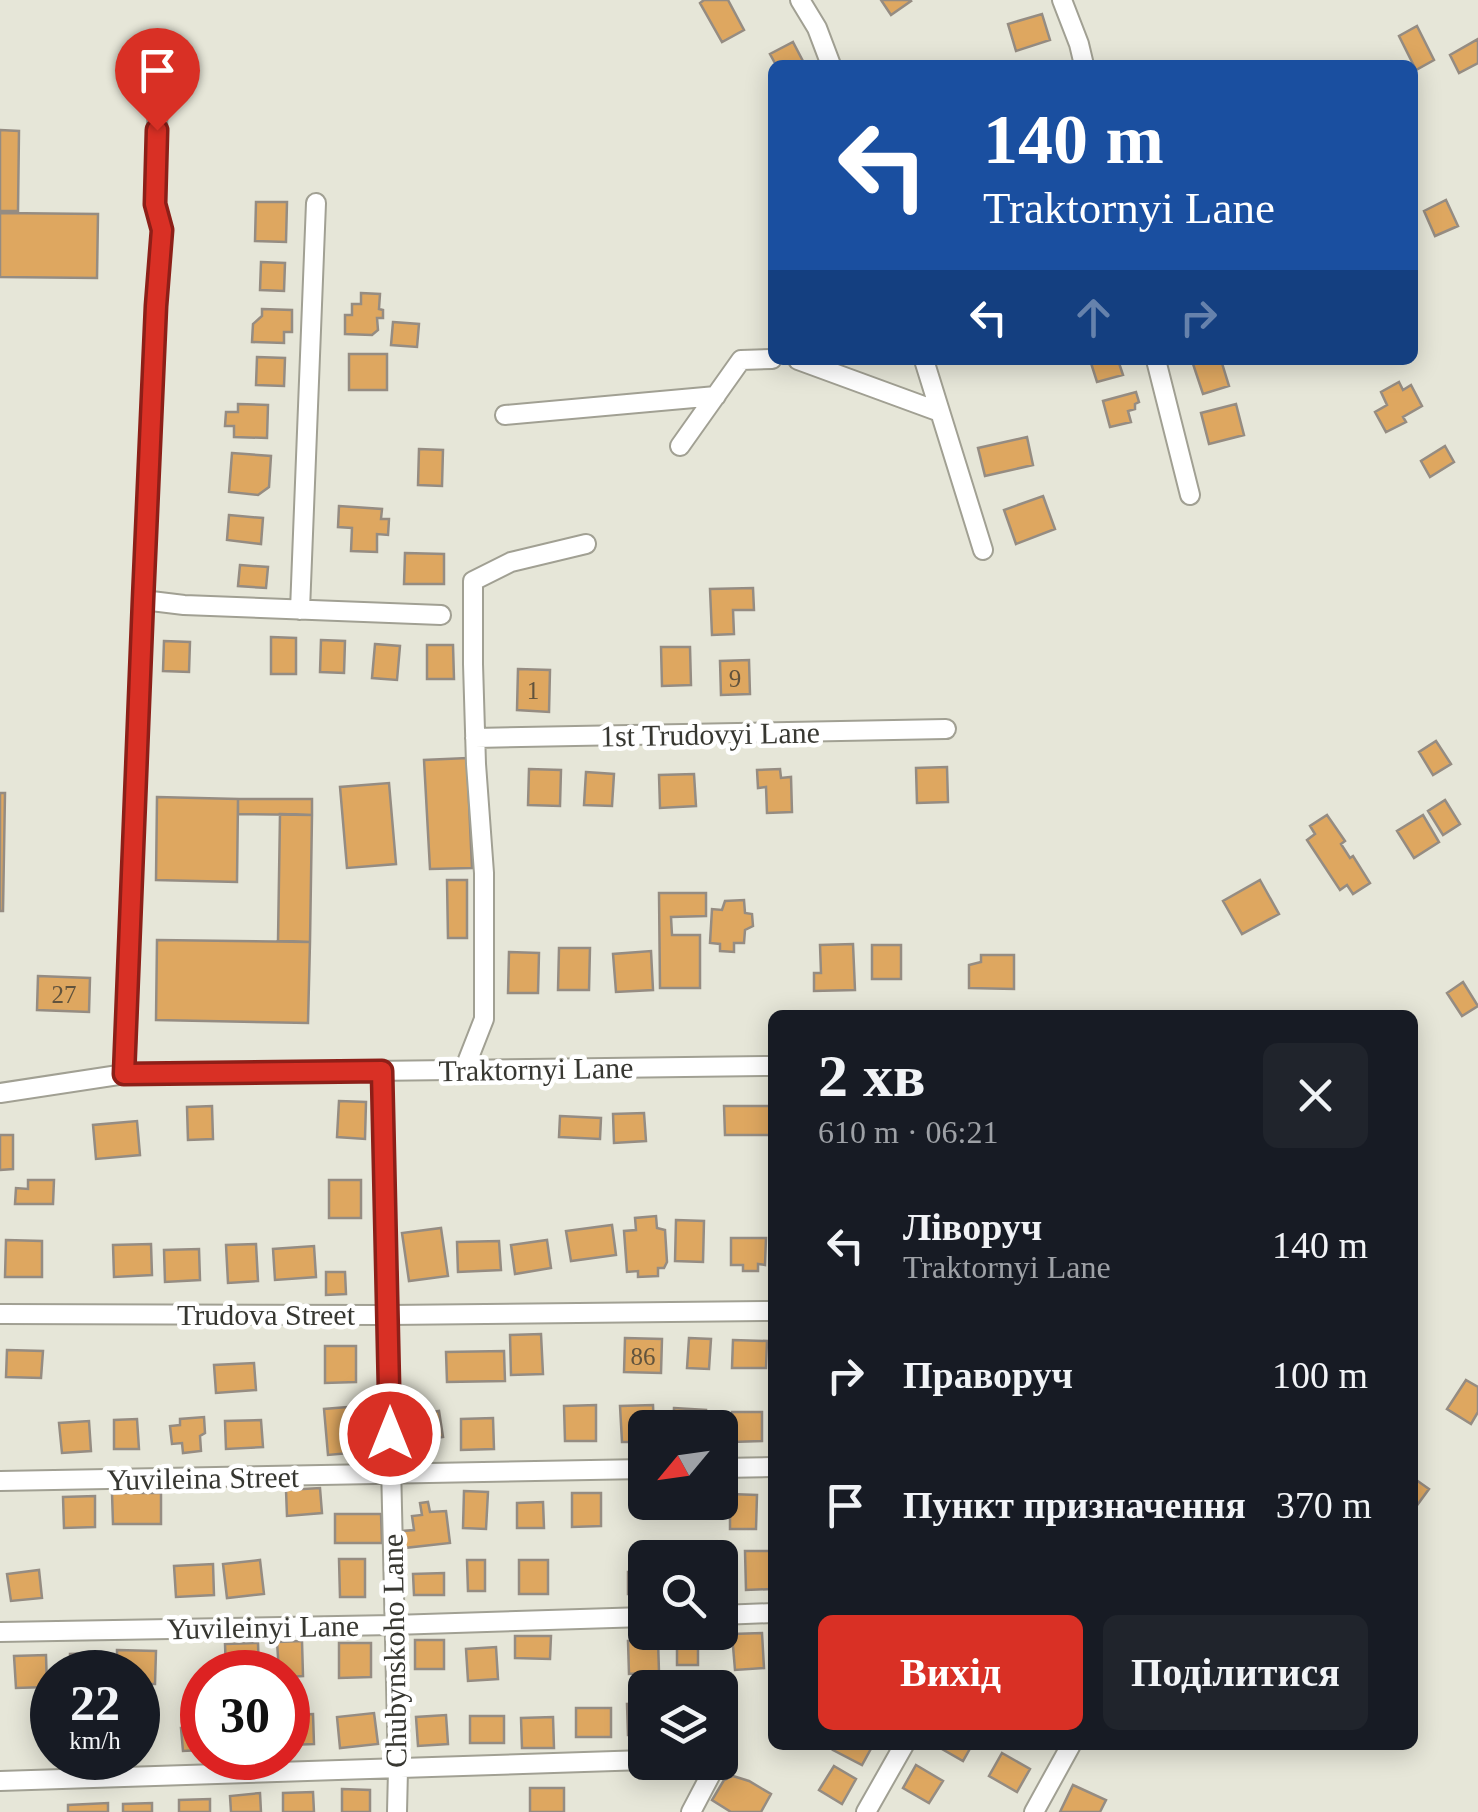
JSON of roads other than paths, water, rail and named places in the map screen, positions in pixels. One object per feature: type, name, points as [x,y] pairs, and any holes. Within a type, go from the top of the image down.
[{"type":"street","points":[[800,0],[817,28],[829,60]]},
{"type":"street","points":[[1062,0],[1083,60]]},
{"type":"street","points":[[124,1074],[162,230],[155,204],[158,94]]},
{"type":"street","points":[[300,610],[316,202]]},
{"type":"street","points":[[680,446],[741,360],[768,360]]},
{"type":"street","points":[[812,365],[940,412]]},
{"type":"street","points":[[926,365],[983,550]]},
{"type":"street","points":[[1157,365],[1190,496]]},
{"type":"street","points":[[505,415],[716,396]]},
{"type":"street","points":[[464,1070],[484,1019],[484,873],[475,738],[473,580],[511,562],[586,544]]},
{"type":"street","points":[[143,600],[440,615]]},
{"type":"street","name":"1st Trudovyi Lane","points":[[475,738],[946,730]]},
{"type":"street","name":"Traktornyi Lane","points":[[0,1093],[124,1074],[768,1066]]},
{"type":"street","name":"Chubynskoho Lane","points":[[382,1071],[396,1812]]},
{"type":"street","name":"Trudova Street","points":[[0,1314],[768,1310]]},
{"type":"street","points":[[738,1468],[768,1467]]},
{"type":"street","name":"Yuvileina Street","points":[[0,1481],[628,1469]]},
{"type":"street","points":[[738,1615],[768,1614]]},
{"type":"street","name":"Yuvileinyi Lane","points":[[0,1632],[628,1618]]},
{"type":"street","points":[[866,1812],[901,1750]]},
{"type":"street","points":[[1034,1812],[1068,1750]]},
{"type":"street","points":[[0,1781],[628,1761]]},
{"type":"street","points":[[690,1812],[708,1780]]}]
